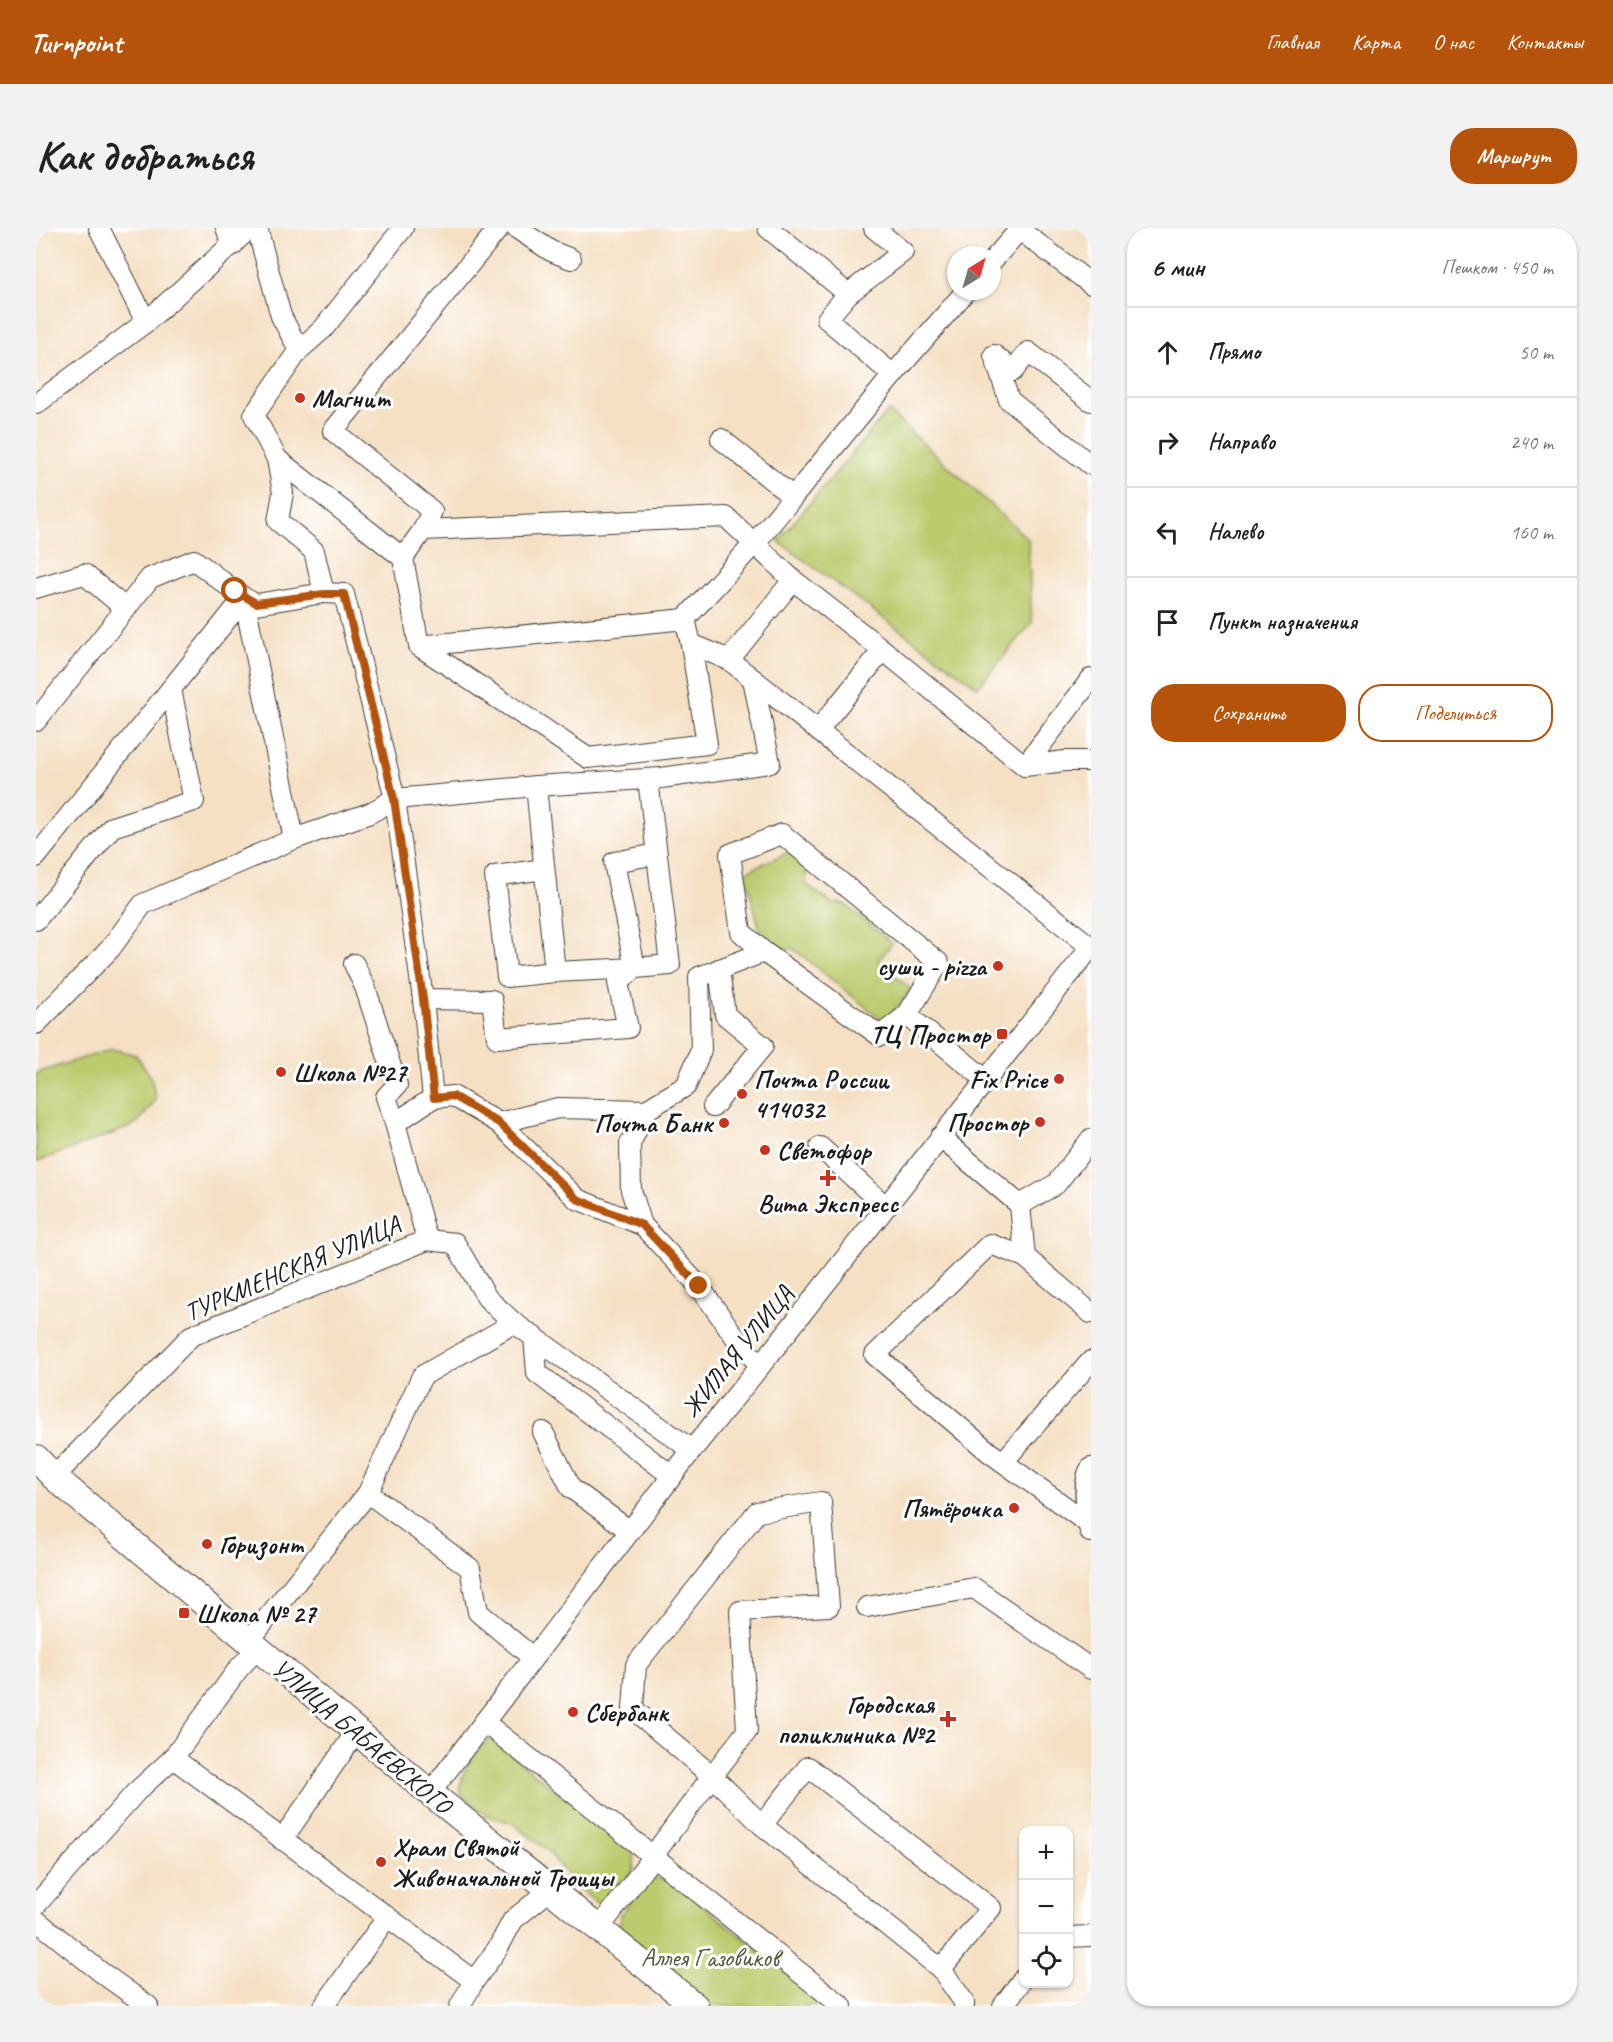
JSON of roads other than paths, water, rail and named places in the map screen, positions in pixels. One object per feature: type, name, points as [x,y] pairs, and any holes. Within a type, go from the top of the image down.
[{"type":"main road","name":"УЛИЦА БАБАЕВСКОГО","points":[[36,1458],[54,1477],[356,1732],[695,2006]]},
{"type":"street","points":[[99,228],[146,322]]},
{"type":"street","points":[[36,404],[146,322],[230,236],[250,228]]},
{"type":"street","points":[[257,228],[281,316],[299,350]]},
{"type":"street","points":[[324,594],[314,551],[278,521],[283,493],[277,459],[254,415],[299,350],[323,329],[403,228]]},
{"type":"street","points":[[403,558],[423,530],[432,511],[333,431],[500,228]]},
{"type":"street","points":[[516,228],[551,251],[571,259]]},
{"type":"street","points":[[768,228],[848,294]]},
{"type":"street","points":[[874,228],[903,252],[848,294],[827,319],[893,375]]},
{"type":"street","points":[[1001,250],[1019,229],[1091,284]]},
{"type":"street","points":[[419,646],[685,619],[754,544],[893,375],[958,300]]},
{"type":"street","points":[[1091,401],[1028,352],[1013,371],[994,355],[1009,400],[1091,465]]},
{"type":"street","points":[[721,439],[793,497]]},
{"type":"street","points":[[277,459],[403,558],[419,646],[588,758],[707,744],[685,619]]},
{"type":"street","points":[[423,530],[726,517],[793,580],[1025,766],[1065,761],[1091,761]]},
{"type":"street","points":[[36,721],[150,578],[194,560],[244,598],[256,603],[324,594],[344,594],[394,799],[423,999],[434,1098]]},
{"type":"street","points":[[36,588],[84,574],[126,609]]},
{"type":"street","points":[[729,660],[793,580]]},
{"type":"street","points":[[36,857],[244,598]]},
{"type":"street","points":[[244,598],[294,839]]},
{"type":"street","points":[[691,644],[729,660],[1091,947]]},
{"type":"street","points":[[818,730],[883,650]]},
{"type":"street","points":[[36,1024],[110,949],[143,904],[294,839],[370,813],[394,799],[536,786],[648,779],[770,763],[753,679]]},
{"type":"street","points":[[1025,766],[1091,679]]},
{"type":"street","points":[[36,920],[112,827],[194,801],[171,689]]},
{"type":"street","points":[[648,779],[670,965]]},
{"type":"street","points":[[536,786],[555,972]]},
{"type":"street","points":[[782,834],[939,963],[907,1015],[880,1036],[764,952],[741,932],[730,854],[782,834]]},
{"type":"street","points":[[635,968],[614,862],[657,854]]},
{"type":"street","points":[[544,869],[495,876],[507,977],[492,1000],[497,1038],[628,1028],[618,983],[635,968]]},
{"type":"street","name":"ЖИЛАЯ УЛИЦА","points":[[430,1793],[692,1450],[1091,947]]},
{"type":"street","points":[[507,977],[670,965],[699,976],[764,952]]},
{"type":"street","points":[[354,964],[365,987],[397,1085],[386,1097],[427,1240],[455,1243],[487,1298],[514,1323],[692,1450]]},
{"type":"street","points":[[713,1107],[763,1046],[725,1015],[719,969]]},
{"type":"street","points":[[499,1123],[558,1108],[646,1110],[686,1086],[701,1050],[699,976]]},
{"type":"street","points":[[423,999],[492,1000]]},
{"type":"street","points":[[907,1015],[986,1080]]},
{"type":"street","points":[[395,1123],[434,1098],[453,1096],[499,1123],[577,1199],[642,1225],[699,1286],[744,1348],[761,1365]]},
{"type":"street","points":[[642,1225],[631,1190],[630,1144],[646,1110]]},
{"type":"street","points":[[940,1137],[1020,1205],[1025,1257]]},
{"type":"street","points":[[1020,1205],[1056,1184],[1091,1139]]},
{"type":"street","points":[[820,1146],[885,1206]]},
{"type":"street","name":"ТУРКМЕНСКАЯ УЛИЦА","points":[[54,1477],[191,1336],[427,1240]]},
{"type":"street","points":[[1090,1531],[988,1452],[875,1355],[990,1244],[1025,1257],[1091,1313]]},
{"type":"street","points":[[36,1905],[136,1792],[173,1758],[239,1668],[252,1645],[368,1493],[422,1376],[514,1323]]},
{"type":"street","points":[[534,1337],[537,1373],[672,1476]]},
{"type":"street","points":[[1003,1462],[1091,1361]]},
{"type":"street","points":[[543,1432],[571,1488],[630,1531]]},
{"type":"street","points":[[1090,1531],[1086,1474],[1091,1468]]},
{"type":"street","points":[[368,1493],[470,1568],[478,1612],[532,1657]]},
{"type":"street","points":[[599,1929],[712,1776],[747,1731],[740,1611],[829,1606],[820,1502],[757,1512],[636,1665],[633,1709],[712,1776],[762,1825],[941,1969],[964,2002],[964,2006]]},
{"type":"street","points":[[867,1607],[974,1588],[1091,1669]]},
{"type":"street","points":[[484,1722],[842,2006]]},
{"type":"street","points":[[282,1840],[356,1732]]},
{"type":"street","points":[[173,1758],[474,1981]]},
{"type":"street","points":[[762,1825],[808,1767],[991,1908],[941,1969]]},
{"type":"street","points":[[460,2006],[474,1981],[498,1948],[513,1920],[550,1890]]},
{"type":"street","points":[[324,2006],[387,1917]]},
{"type":"street","points":[[36,1920],[148,2006]]},
{"type":"street","points":[[1073,1937],[1091,1936]]},
{"type":"street","points":[[1003,2006],[1019,1984]]},
{"type":"place","name":"Магнит","points":[[300,398]]},
{"type":"place","name":"суши - pizza","points":[[998,966]]},
{"type":"place","name":"ТЦ Простор","points":[[1002,1034]]},
{"type":"place","name":"Школа №27","points":[[281,1072]]},
{"type":"place","name":"Fix Price","points":[[1059,1079]]},
{"type":"place","name":"Почта России 414032","points":[[742,1094]]},
{"type":"place","name":"Простор","points":[[1040,1122]]},
{"type":"place","name":"Почта Банк","points":[[724,1123]]},
{"type":"place","name":"Светофор","points":[[765,1150]]},
{"type":"place","name":"Вита Экспресс","points":[[828,1178]]},
{"type":"place","name":"Пятёрочка","points":[[1014,1508]]},
{"type":"place","name":"Горизонт","points":[[207,1544]]},
{"type":"place","name":"Школа № 27","points":[[184,1613]]},
{"type":"place","name":"Сбербанк","points":[[573,1712]]},
{"type":"place","name":"Городская поликлиника №2","points":[[948,1719]]},
{"type":"place","name":"Храм Святой Живоначальной Троицы","points":[[381,1862]]},
{"type":"park label","name":"Аллея Газовиков","points":[[710,1957]]}]
